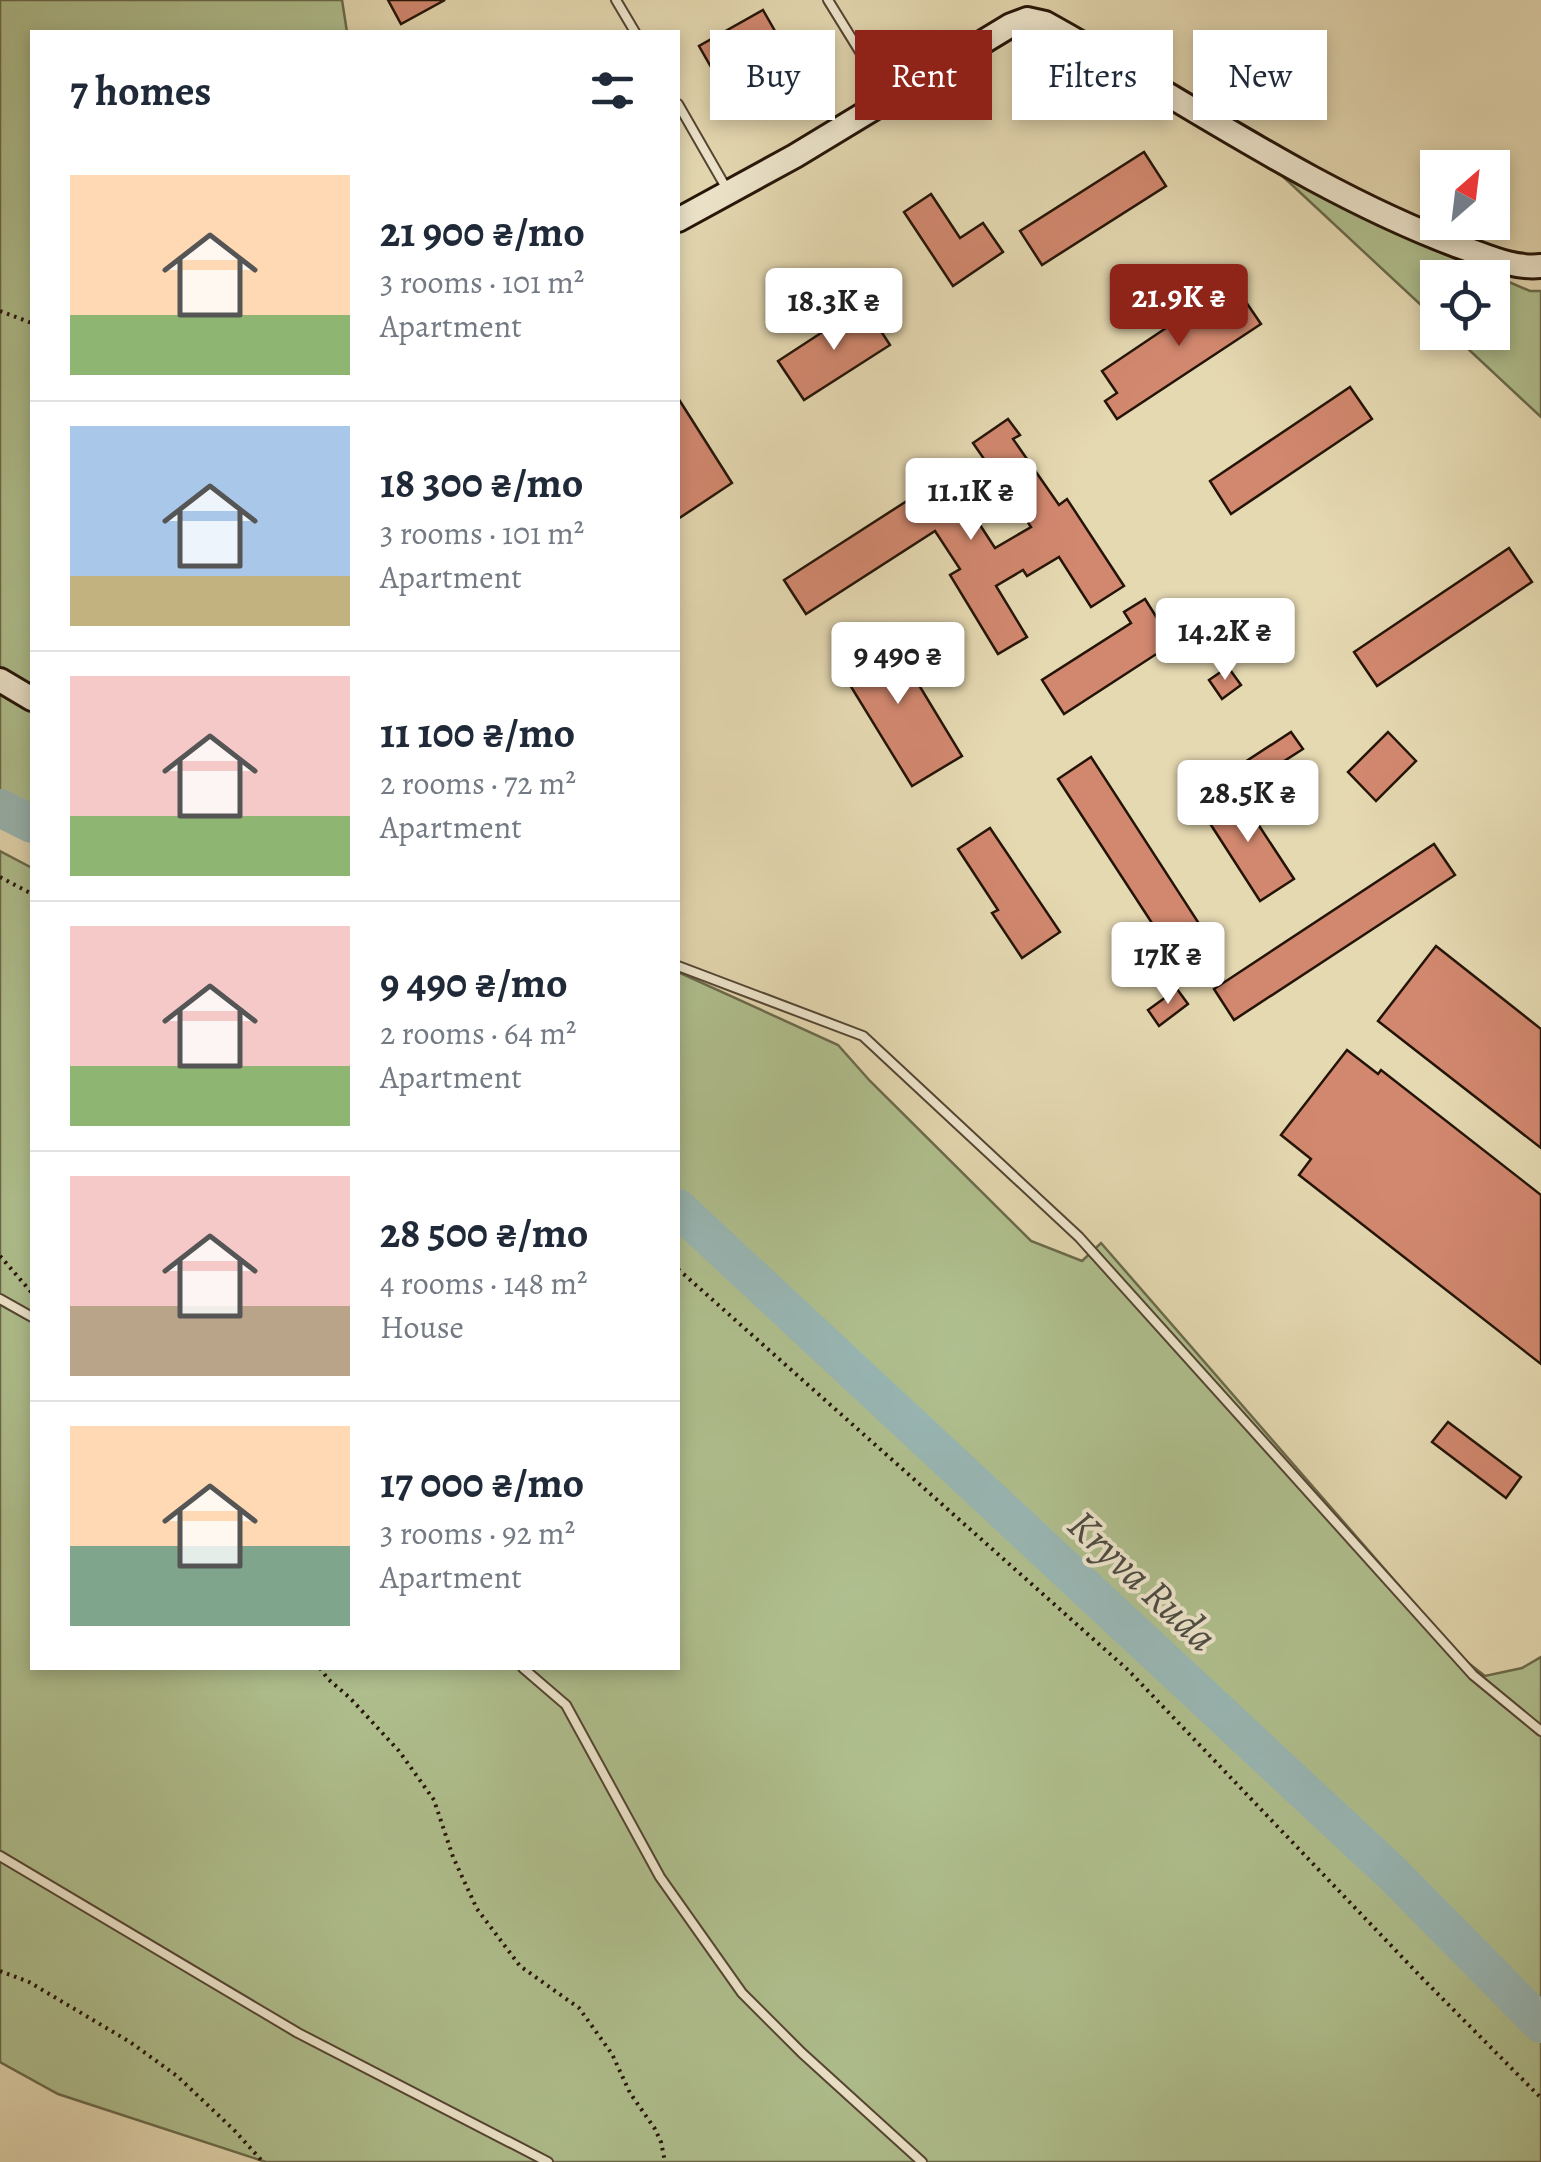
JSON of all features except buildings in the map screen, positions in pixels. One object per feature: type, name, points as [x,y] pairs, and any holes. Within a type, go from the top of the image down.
[{"type":"street","points":[[992,37],[1027,19],[1045,23],[1369,208],[1502,262],[1541,266]]},
{"type":"street","points":[[680,219],[855,120]]},
{"type":"street","points":[[0,680],[30,698]]},
{"type":"lane","points":[[616,0],[635,30]]},
{"type":"lane","points":[[828,0],[855,44]]},
{"type":"lane","points":[[680,107],[729,192]]},
{"type":"lane","points":[[680,967],[863,1036],[1080,1237],[1474,1675],[1541,1731]]},
{"type":"lane","points":[[0,1299],[30,1316]]},
{"type":"lane","points":[[525,1670],[566,1704],[660,1877],[742,1993],[922,2162]]},
{"type":"lane","points":[[0,1856],[298,2033],[548,2162]]},
{"type":"path","points":[[0,311],[30,323]]},
{"type":"path","points":[[0,877],[30,893]]},
{"type":"path","points":[[0,1256],[30,1291]]},
{"type":"path","points":[[680,1270],[1128,1670],[1422,1980],[1541,2098]]},
{"type":"path","points":[[321,1670],[399,1751],[434,1800],[477,1910],[520,1966],[580,2008],[656,2129],[666,2162]]},
{"type":"path","points":[[0,1971],[29,1982],[145,2053],[176,2076],[263,2162]]},
{"type":"green space","points":[[0,0],[342,0],[347,30],[30,30],[30,812],[0,796]]},
{"type":"green space","points":[[1276,170],[1458,260],[1420,260],[1420,304]]},
{"type":"green space","points":[[1510,282],[1541,291],[1541,417],[1469,350],[1510,350]]},
{"type":"green space","points":[[0,851],[30,867],[30,1670],[680,1670],[680,973],[838,1045],[1031,1241],[1082,1261],[1101,1243],[1462,1658],[1485,1676],[1522,1668],[1541,1657],[1541,2162],[266,2162],[58,2094],[0,2062]]},
{"type":"waterway","name":"Kryva Ruda","points":[[0,808],[30,823]]},
{"type":"waterway","name":"Kryva Ruda","points":[[680,1210],[1393,1874],[1541,2024]]}]
